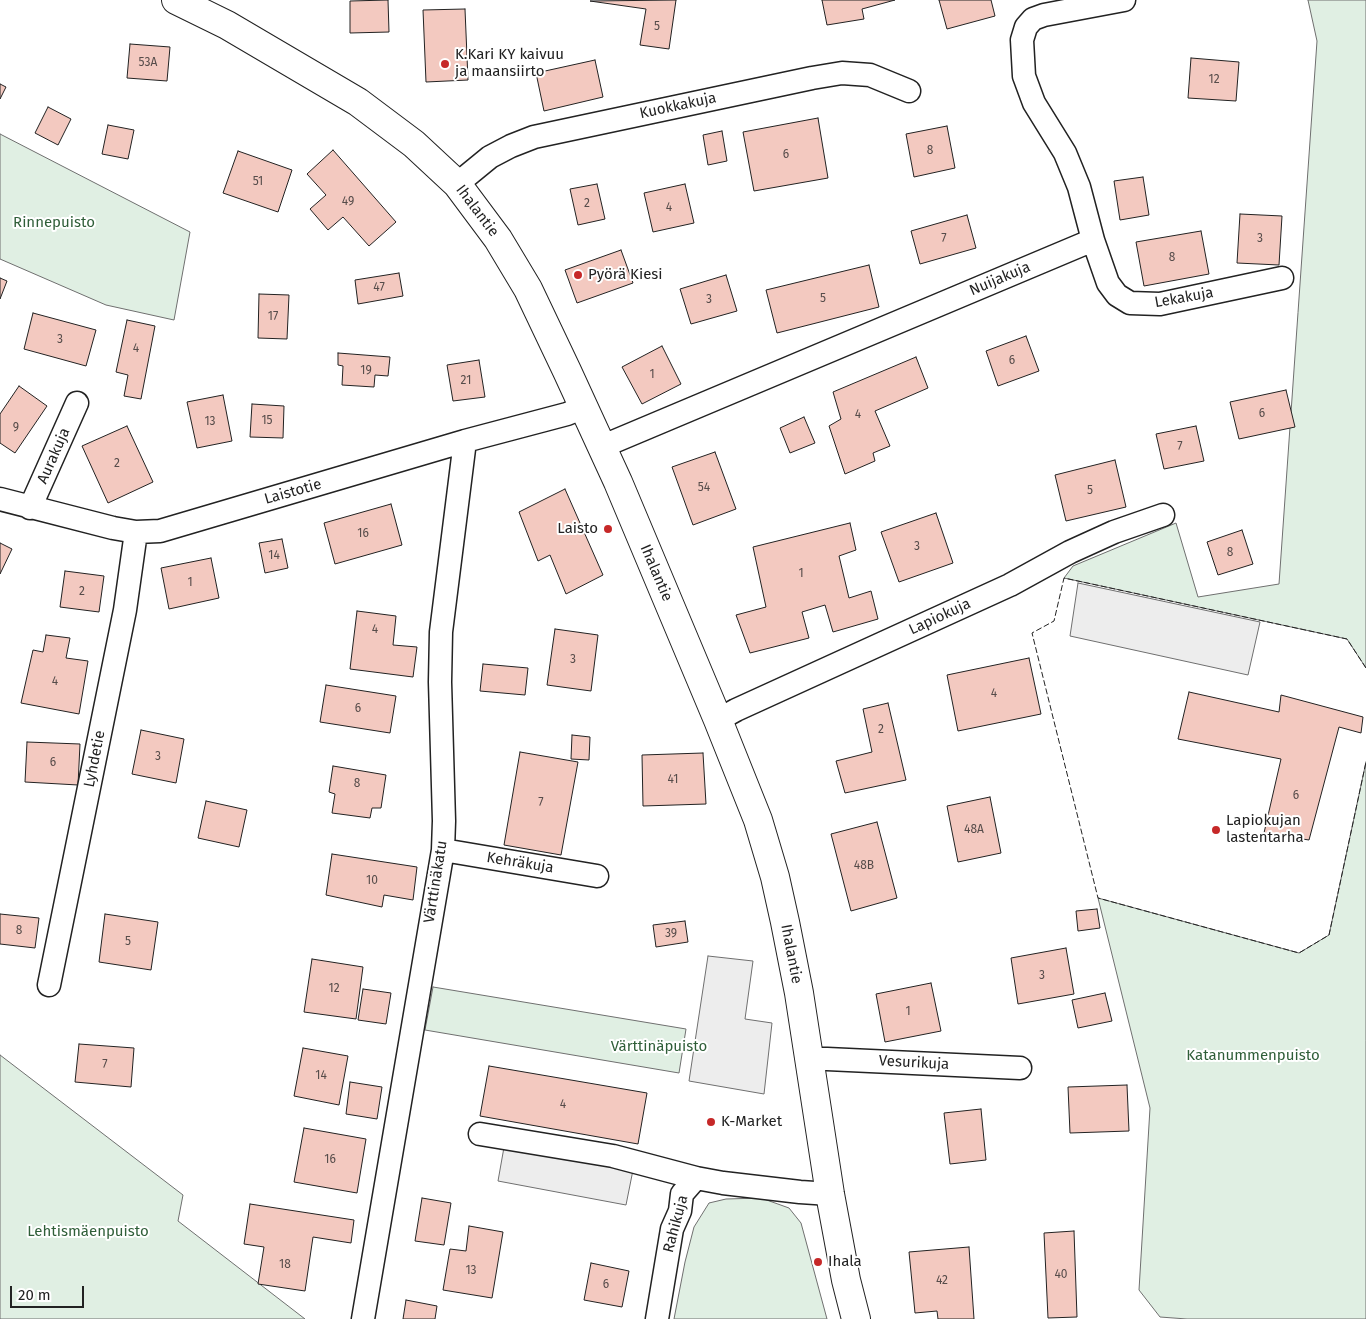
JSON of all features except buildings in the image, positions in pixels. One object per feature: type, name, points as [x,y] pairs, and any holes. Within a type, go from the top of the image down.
[{"type":"street","name":"Ihalantie","points":[[176,0],[227,25],[358,102],[414,144],[457,184],[498,240],[528,289],[602,446],[718,720],[758,820],[775,877],[799,993],[830,1194],[846,1280],[856,1319]]},
{"type":"street","points":[[1093,240],[1079,187],[1065,153],[1034,103],[1024,76],[1022,40],[1026,27],[1033,19],[1044,15],[1124,0]]},
{"type":"street","name":"Kuokkakuja","points":[[457,184],[490,157],[534,137],[812,78],[842,73],[870,75],[909,91]]},
{"type":"street","name":"Lekakuja","points":[[1093,240],[1108,283],[1117,296],[1130,303],[1143,305],[1160,304],[1282,278]]},
{"type":"street","name":"Nuijakuja","points":[[602,446],[1093,240]]},
{"type":"street","name":"Aurakuja","points":[[30,508],[77,403]]},
{"type":"street","name":"Laistotie","points":[[0,499],[113,528],[136,532],[160,531],[465,441],[567,414],[584,407]]},
{"type":"street","name":"Värttinäkatu","points":[[363,1319],[443,850],[441,632],[465,441]]},
{"type":"street","name":"Lapiokuja","points":[[718,720],[736,710],[1010,585],[1070,552],[1114,532],[1163,515]]},
{"type":"street","name":"Lyhdetie","points":[[49,985],[125,610],[136,532]]},
{"type":"street","name":"Kehräkuja","points":[[443,850],[597,876]]},
{"type":"street","name":"Vesurikuja","points":[[809,1059],[1020,1068]]},
{"type":"street","points":[[480,1134],[613,1156],[696,1178]]},
{"type":"street","name":"Rahikuja","points":[[657,1319],[672,1229],[680,1211],[682,1194],[696,1178],[723,1183],[830,1194]]},
{"type":"green space","points":[[1308,0],[1366,0],[1366,668],[1347,639],[1064,578],[1073,566],[1176,523],[1198,597],[1279,584],[1317,41]]},
{"type":"green space","name":"Rinnepuisto","points":[[0,134],[190,232],[174,320],[106,305],[0,259]]},
{"type":"green space","name":"Katanummenpuisto","points":[[1366,762],[1366,1319],[1187,1319],[1160,1317],[1139,1290],[1150,1108],[1098,898],[1299,953],[1329,935]]},
{"type":"green space","name":"Värttinäpuisto","points":[[433,987],[686,1029],[679,1073],[425,1030]]},
{"type":"green space","name":"Lehtismäenpuisto","points":[[0,1055],[183,1195],[178,1221],[305,1319],[0,1319]]},
{"type":"green space","points":[[761,1198],[789,1208],[801,1223],[827,1319],[674,1319],[694,1227],[709,1203],[726,1199]]},
{"type":"shaded area","points":[[1078,583],[1260,622],[1248,675],[1070,636]]},
{"type":"shaded area","points":[[708,956],[753,961],[745,1019],[772,1023],[764,1094],[689,1081]]},
{"type":"shaded area","points":[[506,1136],[635,1160],[626,1205],[498,1181]]},
{"type":"fence","points":[[1366,668],[1347,639],[1064,578],[1054,621],[1032,633],[1098,898],[1299,953],[1329,935],[1366,762]]},
{"type":"place","name":"K.Kari KY kaivuu ja maansiirto","points":[[445,64]]},
{"type":"place","name":"Pyörä Kiesi","points":[[578,275]]},
{"type":"place","name":"Laisto","points":[[608,529]]},
{"type":"place","name":"Lapiokujan lastentarha","points":[[1216,830]]},
{"type":"place","name":"K-Market","points":[[711,1122]]},
{"type":"place","name":"Ihala","points":[[818,1262]]}]
